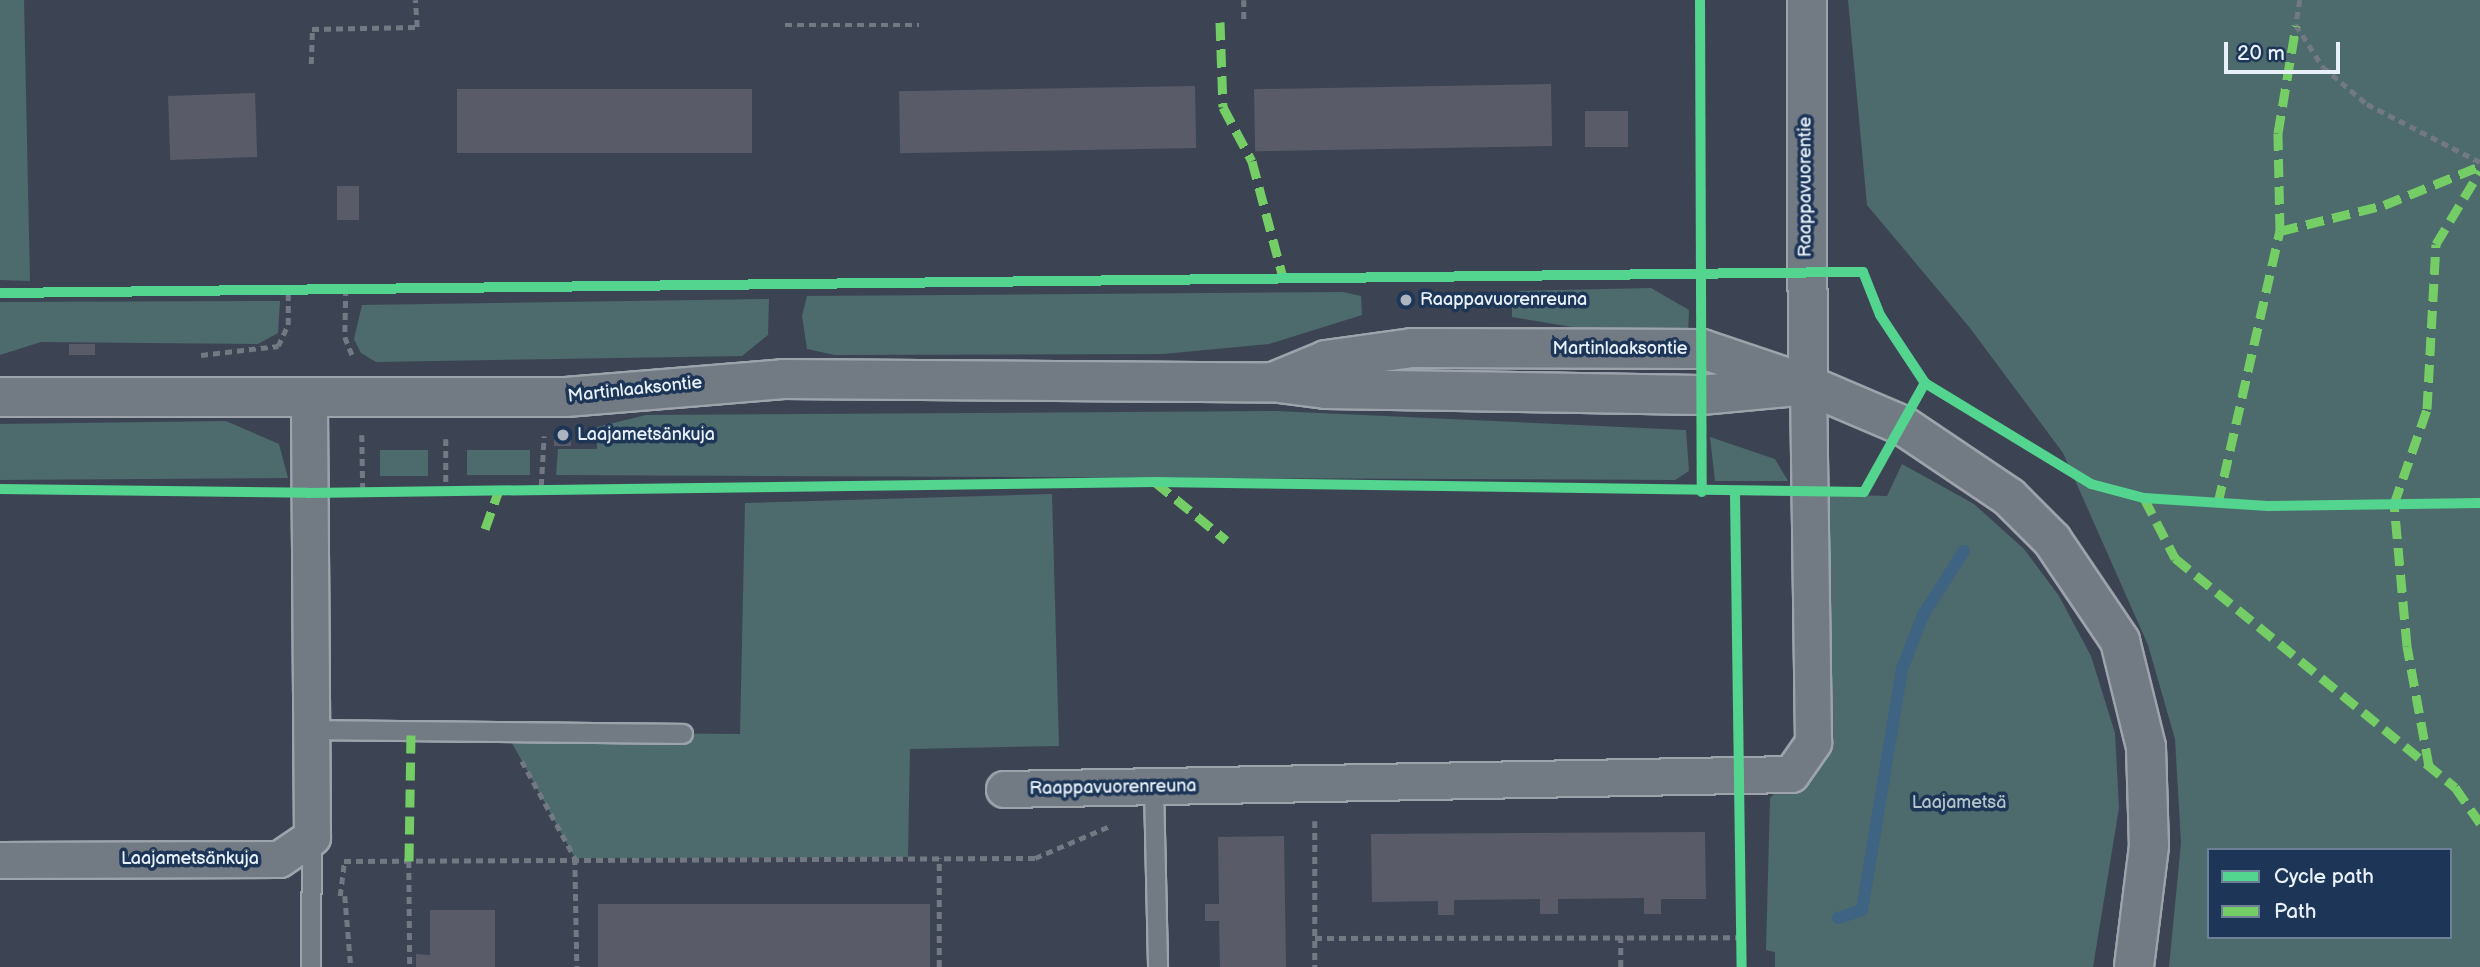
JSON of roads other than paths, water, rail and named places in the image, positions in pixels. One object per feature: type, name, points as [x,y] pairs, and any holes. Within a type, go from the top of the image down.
[{"type":"street","name":"Raappavuorentie","points":[[1807,0],[1808,385]]},
{"type":"street","name":"Martinlaaksontie","points":[[0,397],[566,397],[783,380],[1271,382],[1360,390],[1701,395],[1808,385]]},
{"type":"street","name":"Raappavuorenreuna","points":[[1004,789],[1155,797],[1316,785],[1791,774],[1813,742],[1808,385]]},
{"type":"street","points":[[1808,385],[1902,425],[2009,497],[2052,540],[2120,640],[2146,747],[2149,846],[2134,967]]},
{"type":"street","points":[[309,398],[312,730],[328,843]]},
{"type":"street","name":"Laajametsänkuja","points":[[0,860],[279,859],[328,843]]},
{"type":"lane","points":[[312,730],[683,734]]},
{"type":"lane","points":[[1155,797],[1158,967]]},
{"type":"lane","points":[[311,967],[312,896],[328,843]]},
{"type":"waterway","points":[[1838,918],[1862,910],[1902,669],[1923,615],[1964,551]]},
{"type":"place","name":"Raappavuorenreuna","points":[[1406,300]]},
{"type":"place","name":"Laajametsänkuja","points":[[563,435]]},
{"type":"park label","name":"Laajametsä","points":[[1959,803]]}]
